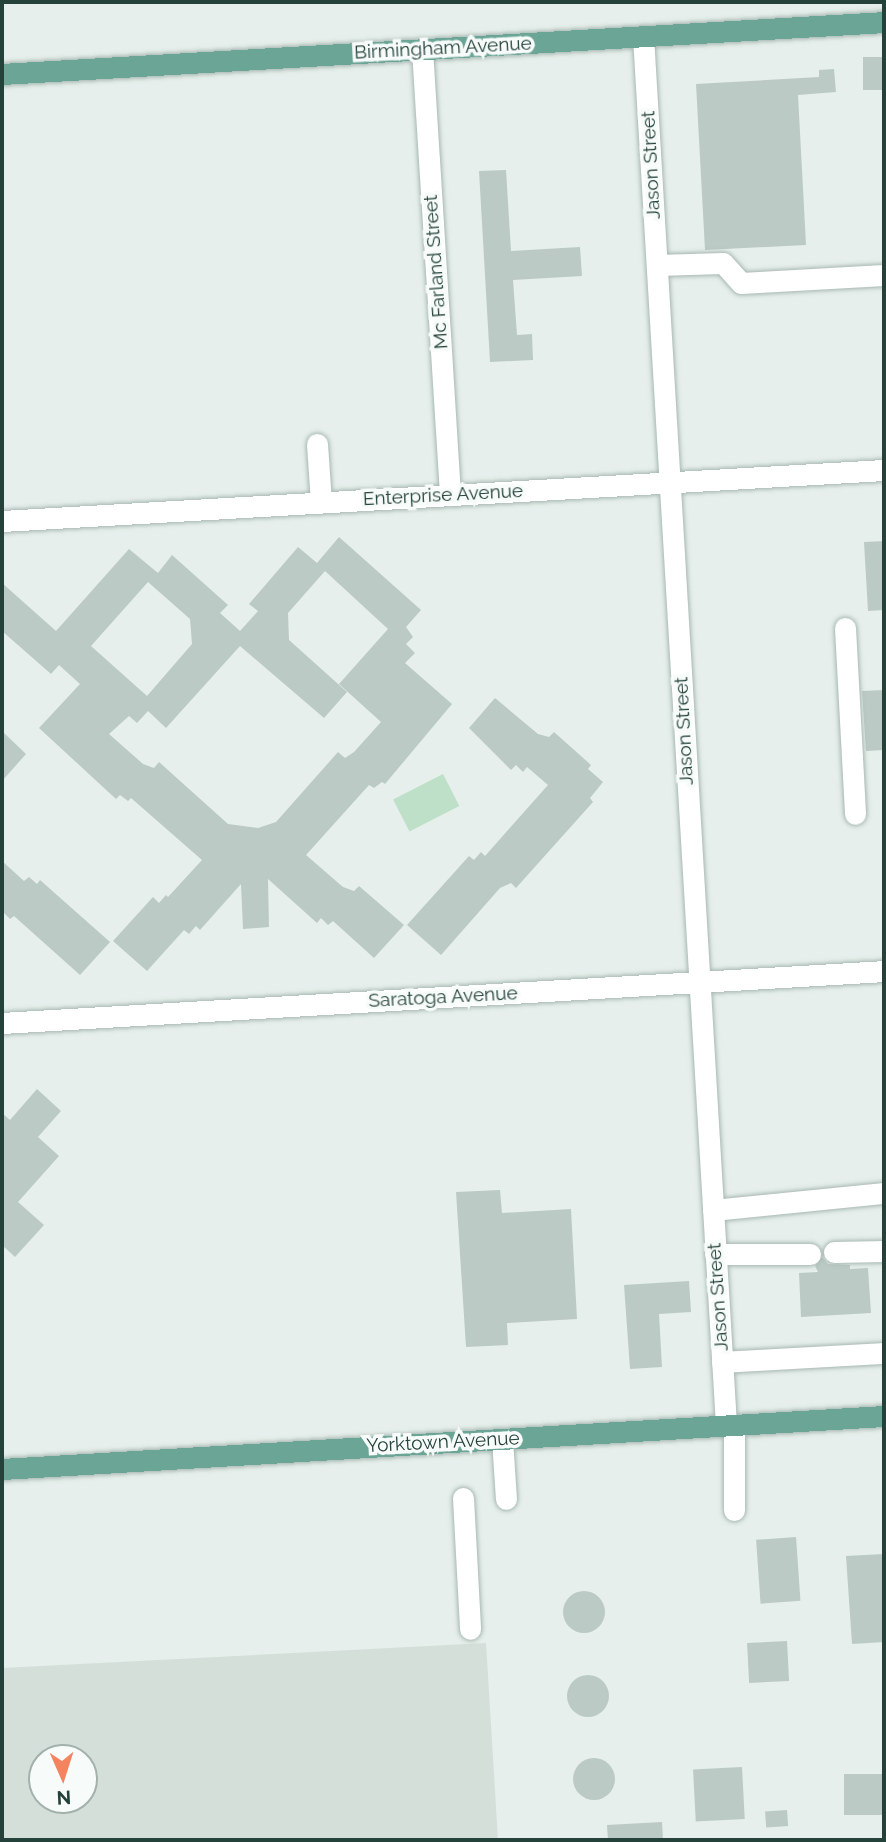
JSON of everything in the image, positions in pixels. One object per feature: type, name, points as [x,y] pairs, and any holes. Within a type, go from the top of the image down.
[{"type":"main road","name":"Birmingham Avenue","points":[[2,74],[884,22]]},
{"type":"main road","name":"Yorktown Avenue","points":[[2,1469],[884,1416]]},
{"type":"street","name":"Jason Street","points":[[643,36],[715,1254],[722,1362],[730,1425],[734,1510]]},
{"type":"street","name":"Mc Farland Street","points":[[422,49],[450,495]]},
{"type":"street","points":[[657,265],[723,263],[741,283],[884,275]]},
{"type":"street","points":[[317,444],[321,502]]},
{"type":"street","name":"Enterprise Avenue","points":[[2,521],[884,470]]},
{"type":"street","points":[[845,628],[855,814]]},
{"type":"street","name":"Saratoga Avenue","points":[[2,1023],[884,971]]},
{"type":"street","points":[[713,1210],[884,1193]]},
{"type":"street","points":[[834,1252],[884,1251]]},
{"type":"street","points":[[715,1254],[810,1254]]},
{"type":"street","points":[[722,1362],[884,1353]]},
{"type":"street","points":[[502,1439],[506,1499]]},
{"type":"street","points":[[463,1499],[470,1629]]},
{"type":"shaded area","points":[[486,1643],[498,1840],[2,1840],[2,1668]]},
{"type":"green space","points":[[443,774],[459,806],[409,831],[393,799]]},
{"type":"building","points":[[863,57],[884,57],[884,90],[863,90]]},
{"type":"building","points":[[834,69],[836,92],[798,95],[806,245],[705,250],[696,84],[819,77],[819,70]]},
{"type":"building","points":[[506,170],[511,251],[580,247],[582,276],[513,280],[517,335],[532,334],[533,360],[490,362],[479,171]]},
{"type":"building","points":[[339,537],[421,610],[406,627],[413,637],[406,644],[415,653],[405,663],[452,704],[385,784],[382,782],[374,788],[369,785],[306,855],[343,887],[354,891],[359,886],[404,925],[374,958],[333,921],[328,925],[321,918],[317,923],[268,879],[269,927],[243,929],[241,884],[200,930],[196,926],[189,934],[184,930],[147,971],[113,941],[153,897],[159,903],[166,895],[168,897],[202,860],[131,798],[128,801],[120,795],[116,799],[39,728],[80,684],[59,665],[51,674],[2,631],[2,583],[56,631],[129,549],[158,573],[172,555],[228,605],[220,613],[240,631],[258,611],[249,604],[298,547],[317,563]],"holes":[[[325,571],[388,629],[339,684],[381,722],[354,752],[345,758],[338,752],[276,822],[258,828],[228,824],[159,762],[154,768],[143,764],[109,734],[129,716],[137,723],[148,711],[166,728],[240,646],[324,718],[347,692],[289,640],[288,613]],[[148,582],[190,619],[192,644],[147,696],[91,646]]]},
{"type":"building","points":[[884,541],[884,610],[868,611],[864,542]]},
{"type":"building","points":[[884,690],[884,750],[866,751],[862,691]]},
{"type":"building","points":[[495,698],[538,734],[549,737],[554,732],[591,765],[588,769],[603,782],[590,798],[593,802],[516,888],[511,883],[500,888],[441,955],[407,925],[469,856],[474,860],[481,852],[485,856],[548,785],[527,767],[523,772],[516,765],[511,770],[469,728]]},
{"type":"building","points":[[2,731],[26,754],[2,781]]},
{"type":"building","points":[[2,861],[24,881],[29,877],[37,884],[40,880],[110,942],[80,975],[14,916],[10,919],[2,911]]},
{"type":"building","points":[[37,1089],[61,1111],[38,1137],[59,1156],[18,1202],[44,1225],[15,1257],[2,1245],[2,1113],[10,1120]]},
{"type":"building","points":[[500,1190],[502,1213],[571,1209],[577,1319],[507,1323],[508,1345],[466,1347],[456,1192]]},
{"type":"building","points":[[822,1257],[828,1264],[850,1265],[850,1269],[868,1268],[871,1313],[801,1317],[799,1273],[818,1272],[815,1266]]},
{"type":"building","points":[[689,1281],[691,1312],[659,1314],[662,1367],[630,1369],[624,1285]]},
{"type":"building","points":[[796,1537],[800,1601],[761,1604],[756,1540]]},
{"type":"building","points":[[884,1554],[884,1642],[852,1644],[846,1556]]},
{"type":"building","points":[[584,1591],[599,1597],[605,1612],[599,1627],[584,1633],[569,1627],[563,1612],[569,1597]]},
{"type":"building","points":[[787,1641],[789,1681],[749,1683],[747,1643]]},
{"type":"building","points":[[588,1675],[603,1681],[609,1696],[603,1711],[588,1717],[573,1711],[567,1696],[573,1681]]},
{"type":"building","points":[[594,1758],[609,1764],[615,1779],[609,1794],[594,1800],[579,1794],[573,1779],[579,1764]]},
{"type":"building","points":[[742,1767],[745,1819],[696,1821],[693,1770]]},
{"type":"building","points":[[844,1774],[884,1774],[884,1815],[844,1815]]},
{"type":"building","points":[[787,1810],[788,1826],[766,1827],[765,1812]]},
{"type":"building","points":[[662,1822],[663,1840],[608,1840],[607,1825]]}]
